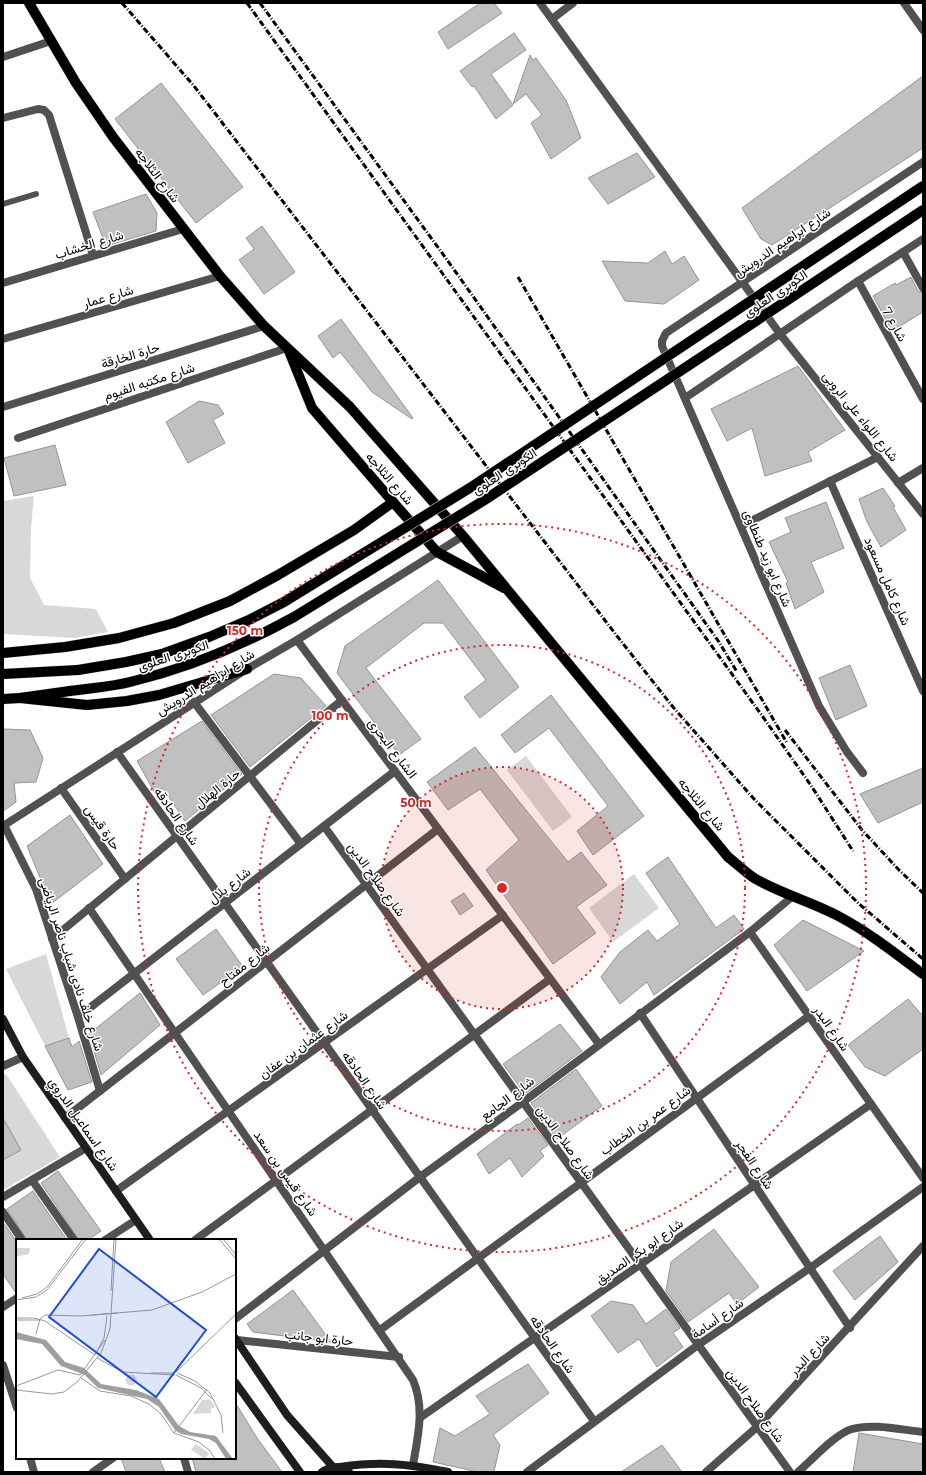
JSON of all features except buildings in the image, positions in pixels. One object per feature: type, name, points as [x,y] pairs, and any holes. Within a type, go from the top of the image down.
[{"type":"main road","name":"شارع الثلاجه","points":[[29,3],[76,83],[113,138],[220,276],[264,326],[350,407],[463,536],[728,857],[754,877],[793,896],[823,908],[858,927],[923,974]]},
{"type":"main road","name":"الكوبرى العلوى","points":[[3,674],[78,670],[162,654],[209,637],[284,602],[473,486],[923,186]]},
{"type":"main road","name":"الكوبرى العلوى","points":[[20,698],[129,682],[169,671],[215,656],[294,617],[483,501],[753,324],[923,210]]},
{"type":"main road","name":"شارع الثلاجه","points":[[287,348],[312,408],[437,552],[509,591]]},
{"type":"main road","points":[[3,653],[119,638],[174,623],[230,601],[345,535],[393,502]]},
{"type":"main road","points":[[3,699],[20,698],[88,705],[127,701],[159,694],[247,668]]},
{"type":"main road","name":"شارع اسماعيل الدروي","points":[[3,1019],[23,1057],[149,1239]]},
{"type":"main road","points":[[236,1339],[287,1414],[337,1467],[349,1472]]},
{"type":"main road","points":[[236,1383],[300,1472]]},
{"type":"main road","points":[[322,1472],[326,1469],[337,1467],[387,1463],[448,1472]]},
{"type":"street","name":"شارع اللواء على الروبى","points":[[540,3],[780,334],[923,514]]},
{"type":"street","points":[[552,19],[573,3]]},
{"type":"street","points":[[904,3],[923,30]]},
{"type":"street","points":[[3,57],[51,41]]},
{"type":"street","points":[[3,118],[38,109],[44,110],[49,115],[93,255]]},
{"type":"street","name":"شارع ابراهيم الدرويش","points":[[662,346],[662,341],[666,333],[923,162]]},
{"type":"street","name":"شارع الخشاب","points":[[3,283],[183,229]]},
{"type":"street","points":[[686,398],[858,281],[923,239]]},
{"type":"street","points":[[903,252],[923,288]]},
{"type":"street","name":"شارع عمار","points":[[3,340],[220,276]]},
{"type":"street","name":"شارع 7","points":[[858,281],[923,398]]},
{"type":"street","name":"حارة الخارقة","points":[[3,407],[264,326]]},
{"type":"street","name":"شارع ابو زيد طنطاوى","points":[[662,346],[686,398],[819,706],[863,773]]},
{"type":"street","name":"شارع مكتبه الفيوم","points":[[18,438],[287,348]]},
{"type":"street","points":[[741,526],[878,457]]},
{"type":"street","points":[[898,483],[923,468]]},
{"type":"street","name":"شارع كامل مسعود","points":[[830,481],[923,691]]},
{"type":"street","name":"شارع ابراهيم الدرويش","points":[[4,825],[247,668],[297,640],[463,536]]},
{"type":"street","name":"الشارع البحرى","points":[[297,640],[599,1044]]},
{"type":"street","name":"حارة الهلال","points":[[52,939],[342,700]]},
{"type":"street","points":[[194,702],[301,844]]},
{"type":"street","name":"شارع الحادقه","points":[[117,752],[594,1422]]},
{"type":"street","name":"شارع بلال","points":[[78,1017],[395,771]]},
{"type":"street","name":"حارة قيس","points":[[61,788],[125,879]]},
{"type":"street","name":"شارع خلف نادى شباب ناصر الرياضى","points":[[4,825],[36,888],[78,1017],[100,1091]]},
{"type":"street","name":"شارع صلاح الدين","points":[[324,826],[790,1472]]},
{"type":"street","name":"شارع مفتاح","points":[[65,1118],[438,829]]},
{"type":"street","name":"شارع الجامع","points":[[236,1318],[420,1177],[750,932],[793,896]]},
{"type":"street","name":"شارع قيس بن سعد","points":[[89,908],[276,1181],[399,1357],[413,1380],[417,1389],[421,1418],[413,1466]]},
{"type":"street","name":"شارع عثمان بن عفان","points":[[116,1191],[503,915]]},
{"type":"street","name":"شارع البدر","points":[[750,932],[923,1178]]},
{"type":"street","points":[[196,1239],[550,979]]},
{"type":"street","name":"شارع الفجر","points":[[640,1013],[850,1328]]},
{"type":"street","name":"شارع عمر بن الخطاب","points":[[380,1330],[809,1016]]},
{"type":"street","points":[[3,1066],[23,1057]]},
{"type":"street","name":"شارع ابو بكر الصديق","points":[[421,1418],[871,1104]]},
{"type":"street","points":[[3,1197],[86,1148]]},
{"type":"street","points":[[32,1180],[73,1239]]},
{"type":"street","name":"شارع أسامة","points":[[527,1472],[698,1345],[810,1268],[923,1187]]},
{"type":"street","points":[[3,1212],[21,1239]]},
{"type":"street","points":[[107,1239],[136,1220]]},
{"type":"street","name":"شارع البدر","points":[[706,1472],[757,1427],[850,1328],[923,1246]]},
{"type":"street","points":[[3,1307],[16,1299]]},
{"type":"street","name":"حارة ابو جانب","points":[[236,1339],[399,1357]]},
{"type":"street","points":[[3,1365],[16,1405]]},
{"type":"street","points":[[798,1472],[838,1437],[851,1429],[866,1426],[923,1432]]},
{"type":"street","points":[[30,1459],[34,1472]]},
{"type":"street","points":[[93,1472],[112,1459]]},
{"type":"street","points":[[184,1459],[188,1472]]},
{"type":"lane","points":[[3,204],[36,194]]},
{"type":"shaded area","points":[[34,496],[31,528],[30,578],[44,605],[96,609],[108,632],[75,638],[3,634],[3,501]]},
{"type":"shaded area","points":[[526,756],[572,817],[553,831],[507,770]]},
{"type":"shaded area","points":[[634,874],[659,908],[613,942],[589,908]]},
{"type":"shaded area","points":[[46,954],[69,1038],[45,1046],[6,969]]},
{"type":"shaded area","points":[[6,1074],[60,1157],[3,1190],[3,1075]]},
{"type":"railway","points":[[122,3],[194,86],[673,707],[755,800],[857,902],[923,959]]},
{"type":"railway","points":[[247,3],[763,717],[812,787],[853,851]]},
{"type":"railway","points":[[260,3],[445,257],[719,642],[737,672]]},
{"type":"railway","points":[[518,277],[787,743]]},
{"type":"railway","points":[[785,730],[862,830],[899,870],[923,893]]}]
